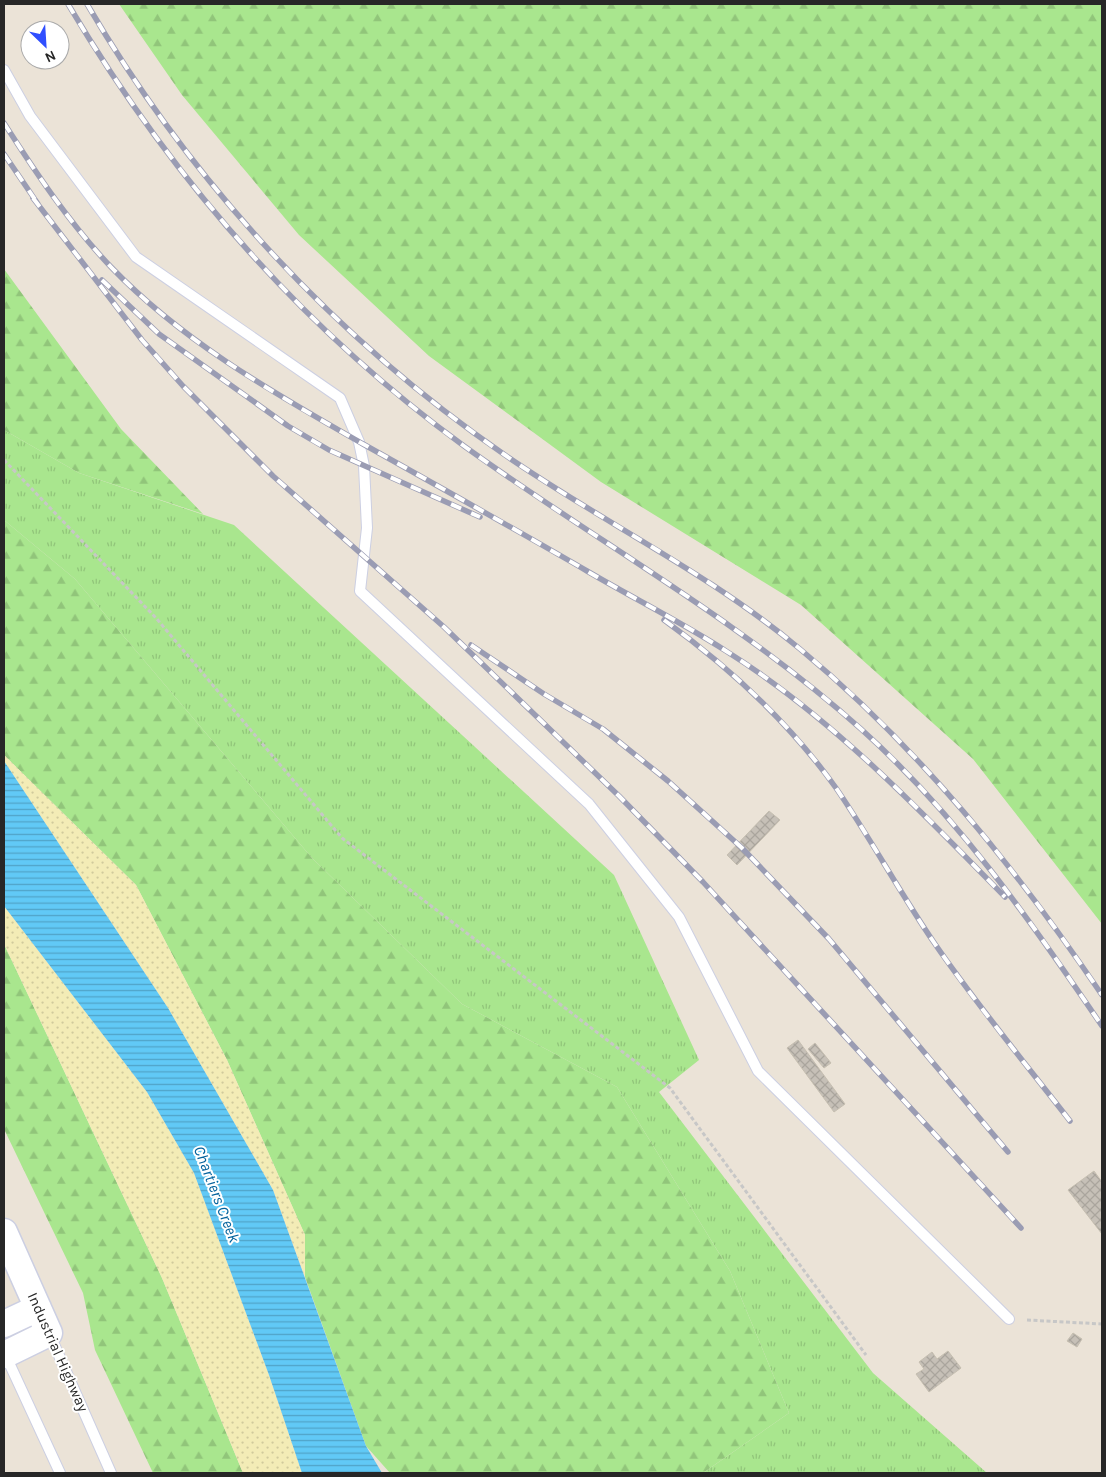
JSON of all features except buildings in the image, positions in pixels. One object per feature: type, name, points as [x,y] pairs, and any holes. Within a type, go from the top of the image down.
[{"type":"street","name":"Industrial Highway","points":[[4,1232],[49,1333]]},
{"type":"street","points":[[4,1324],[38,1308]]},
{"type":"street","points":[[4,1353],[49,1333]]},
{"type":"lane","points":[[4,70],[30,116],[136,257],[340,398],[359,442],[364,466],[367,528],[360,591],[589,804],[679,917],[758,1071],[1008,1319]]},
{"type":"lane","name":"Industrial Highway","points":[[49,1333],[111,1473]]},
{"type":"lane","points":[[4,1353],[60,1473]]},
{"type":"path","points":[[4,460],[156,618],[342,838],[670,1088],[866,1355]]},
{"type":"path","points":[[1008,1319],[1102,1324]]},
{"type":"green space","points":[[119,4],[1102,4],[1102,924],[973,759],[801,605],[601,482],[429,356],[299,235],[182,95]]},
{"type":"green space","points":[[4,269],[121,429],[203,514],[79,473],[4,430]]},
{"type":"green space","points":[[4,430],[79,473],[234,525],[614,875],[699,1060],[659,1092],[873,1373],[987,1473],[703,1473],[789,1413],[730,1271],[617,1087],[462,1004],[312,858],[75,579],[4,520]]},
{"type":"green space","points":[[4,520],[75,579],[312,858],[462,1004],[617,1087],[730,1271],[789,1413],[703,1473],[390,1473],[366,1446],[305,1277],[305,1235],[227,1060],[136,885],[4,755]]},
{"type":"green space","points":[[4,944],[162,1278],[243,1473],[153,1473],[95,1350],[83,1293],[4,1129]]},
{"type":"sand","points":[[4,755],[136,885],[227,1060],[305,1235],[305,1277],[273,1190],[168,1008],[4,761]]},
{"type":"sand","points":[[4,906],[147,1092],[194,1173],[269,1375],[302,1473],[243,1473],[162,1278],[4,944]]},
{"type":"water","name":"Chartiers Creek","points":[[4,761],[168,1008],[273,1190],[366,1446],[382,1473],[302,1473],[269,1375],[194,1173],[147,1092],[4,906]]},
{"type":"railway","points":[[68,4],[108,68],[150,129],[195,188],[243,245],[294,300],[348,351],[405,400],[464,446],[717,617],[814,689],[861,729],[929,797],[991,870],[1102,1026]]},
{"type":"railway","points":[[87,4],[128,70],[172,133],[220,194],[271,252],[325,308],[442,409],[505,455],[729,596],[800,649],[844,687],[925,768],[963,811],[1035,901],[1102,995]]},
{"type":"railway","points":[[4,123],[41,179],[96,251],[139,294],[199,343],[296,405],[692,630],[764,677],[838,734],[907,798],[1005,897]]},
{"type":"railway","points":[[4,154],[38,204]]},
{"type":"railway","points":[[33,198],[142,340],[183,386],[273,476],[444,627],[619,796],[703,882],[1021,1228]]},
{"type":"railway","points":[[102,280],[159,334],[288,426],[329,450],[480,517]]},
{"type":"railway","points":[[664,620],[735,676],[778,718],[818,764],[849,807],[922,925],[951,967],[1070,1121]]},
{"type":"railway","points":[[471,645],[544,694],[603,729],[668,781],[742,848],[829,939],[1008,1152]]}]
